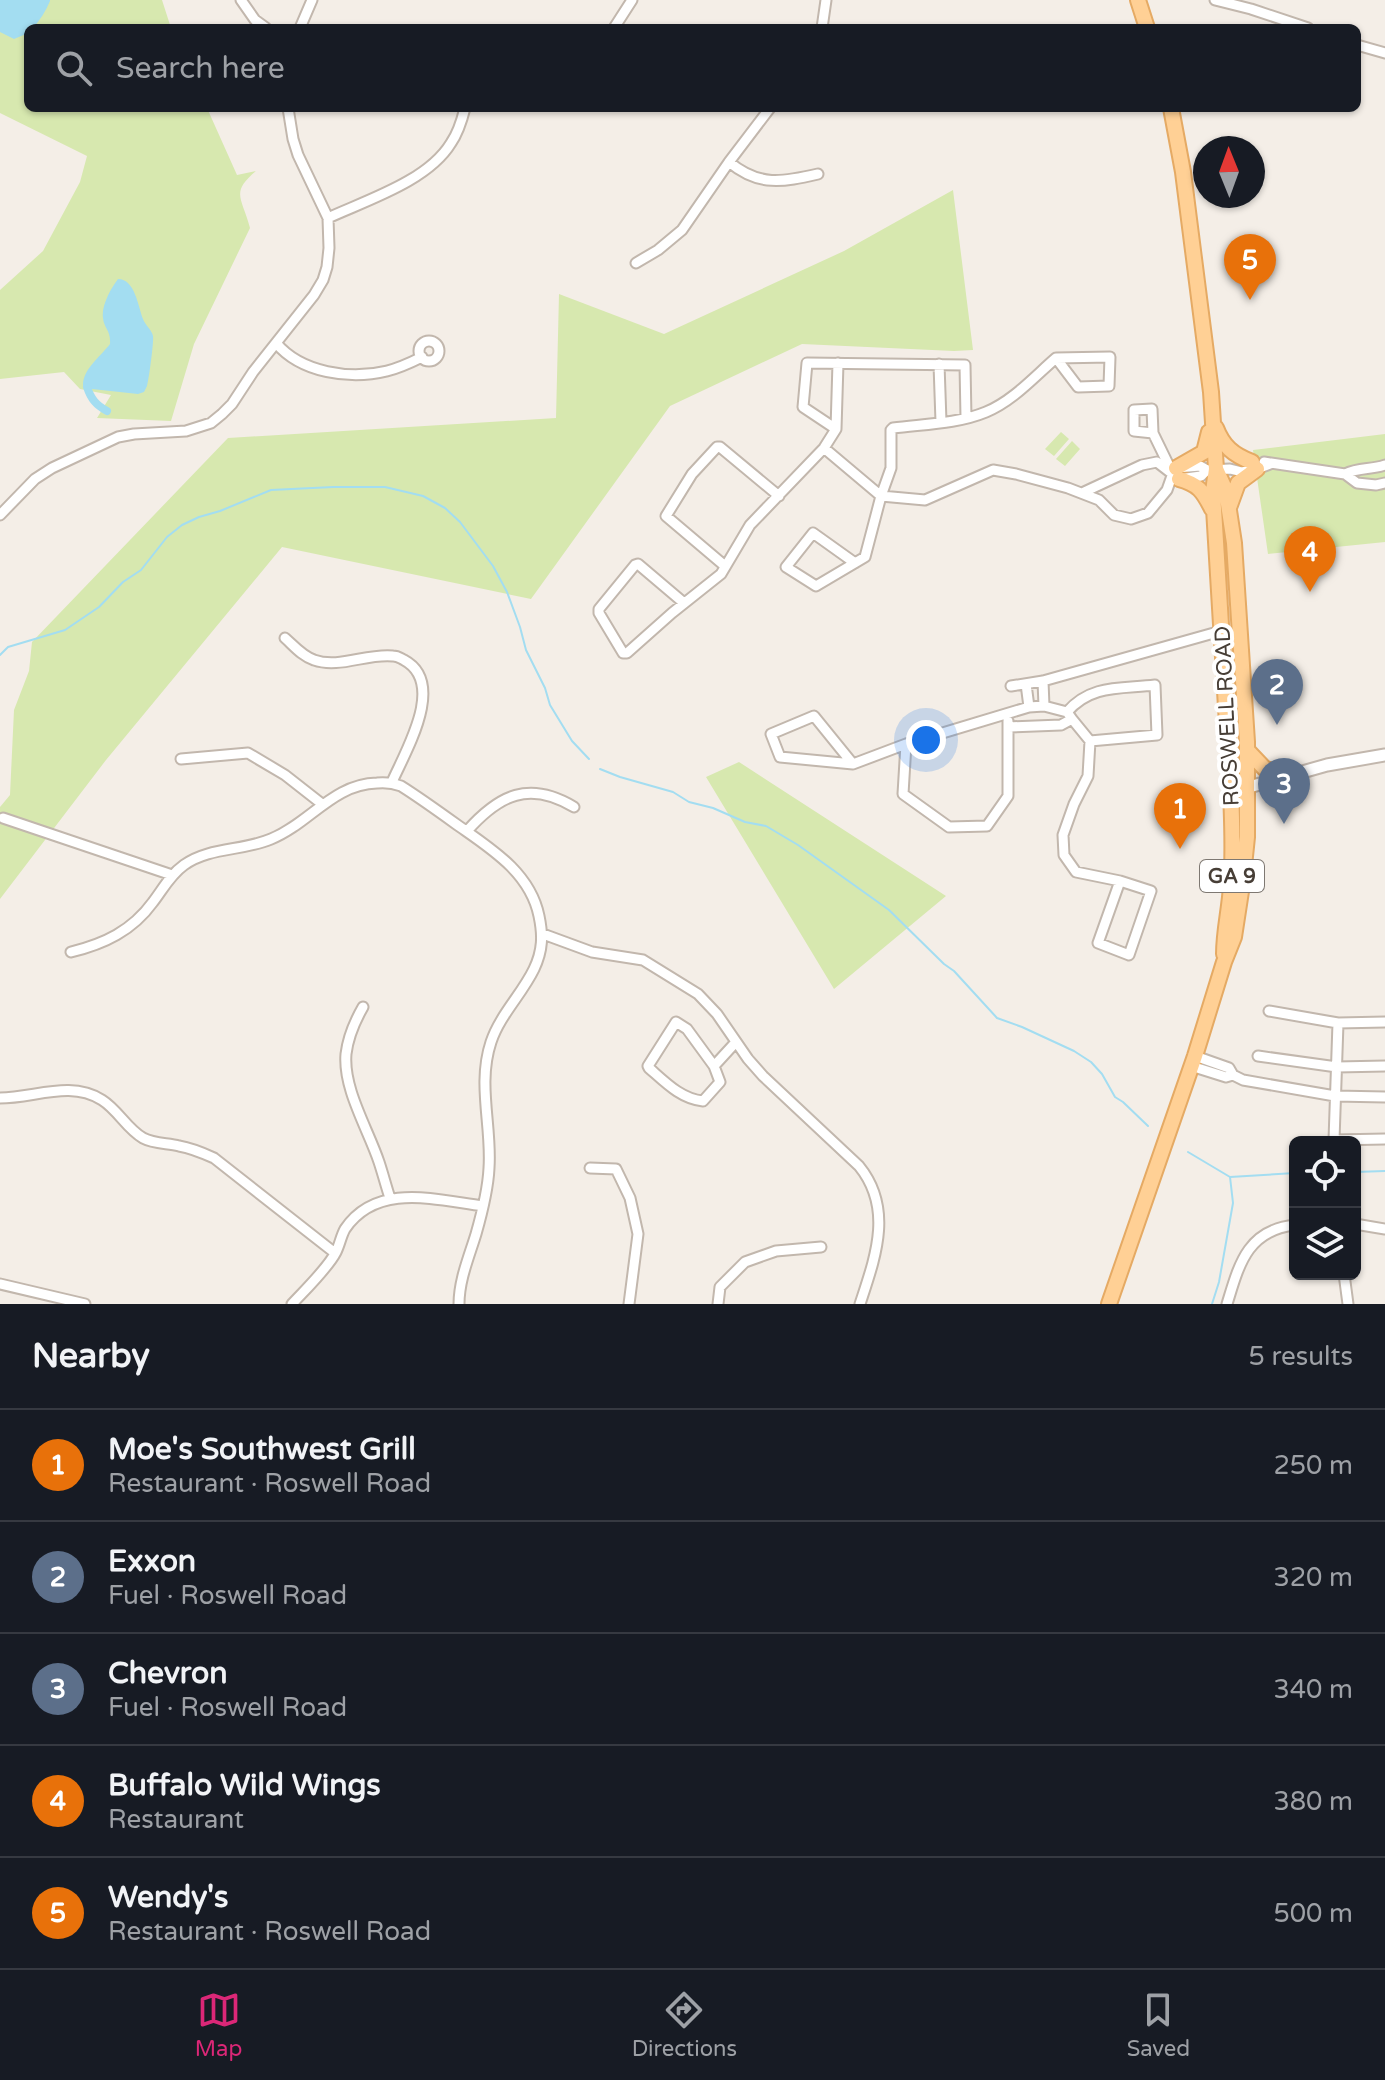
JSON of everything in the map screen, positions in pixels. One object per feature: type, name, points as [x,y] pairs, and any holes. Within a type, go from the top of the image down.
[{"type":"main road","points":[[1138,0],[1146,24]]},
{"type":"main road","name":"ROSWELL ROAD","points":[[1172,112],[1184,179],[1218,469],[1226,491],[1222,511],[1221,631],[1231,790],[1232,862],[1224,962]]},
{"type":"main road","points":[[1212,420],[1229,451],[1259,465],[1238,483],[1222,511],[1195,483],[1176,473],[1204,452],[1212,420]]},
{"type":"main road","name":"ROSWELL ROAD","points":[[1109,1304],[1234,937],[1242,885],[1247,837],[1247,750],[1237,573],[1222,511]]},
{"type":"main road","points":[[1247,750],[1265,769],[1292,775]]},
{"type":"street","points":[[241,0],[260,24]]},
{"type":"street","points":[[302,24],[312,0]]},
{"type":"street","points":[[617,24],[632,0]]},
{"type":"street","points":[[823,24],[826,0]]},
{"type":"street","points":[[1215,0],[1296,24]]},
{"type":"street","points":[[1361,46],[1385,53]]},
{"type":"street","points":[[0,515],[25,489],[52,468],[118,437],[186,431],[211,423],[232,404],[253,372],[314,295],[323,280],[329,248],[328,218],[298,155],[289,112]]},
{"type":"street","points":[[328,218],[426,170],[451,144],[464,112]]},
{"type":"street","points":[[636,263],[682,230],[767,112]]},
{"type":"street","points":[[729,162],[747,175],[768,181],[786,181],[818,174]]},
{"type":"street","points":[[276,343],[283,351],[304,363],[344,374],[386,372],[422,357]]},
{"type":"street","points":[[855,563],[813,533],[786,567],[816,586],[855,563],[865,557],[891,468],[893,428],[987,412],[1005,401],[1056,358],[1110,357],[1109,386],[1078,387],[1056,358]]},
{"type":"street","points":[[836,429],[803,407],[806,363],[965,365],[966,418]]},
{"type":"street","points":[[684,603],[638,564],[599,609],[599,613],[623,653],[627,653],[721,574],[750,525],[824,448],[836,429],[838,363]]},
{"type":"street","points":[[939,364],[941,422]]},
{"type":"street","points":[[1153,433],[1176,473]]},
{"type":"street","points":[[725,566],[666,516],[692,474],[717,447],[722,448],[779,496]]},
{"type":"street","points":[[824,448],[881,496],[925,500],[993,470],[1082,493],[1099,500],[1114,515],[1131,519],[1148,513],[1176,473],[1200,466],[1242,472],[1259,465],[1345,474],[1357,483],[1385,483]]},
{"type":"street","points":[[1082,493],[1142,465],[1157,462],[1176,473]]},
{"type":"street","points":[[1345,474],[1357,468],[1385,465]]},
{"type":"street","points":[[1011,686],[1043,681],[1221,631]]},
{"type":"street","points":[[285,638],[302,655],[317,662],[392,656],[417,669],[422,687],[420,720],[392,782]]},
{"type":"street","points":[[1043,681],[1044,706]]},
{"type":"street","points":[[1026,684],[1029,707]]},
{"type":"street","points":[[1008,727],[1061,725],[1084,695],[1155,685],[1157,735],[1090,741]]},
{"type":"street","points":[[853,764],[814,716],[771,734],[780,757],[853,764],[906,744],[1029,707],[1044,706],[1070,716],[1090,741],[1088,776],[1063,835],[1064,855],[1076,872],[1120,881],[1151,891],[1129,955],[1098,943],[1120,881]]},
{"type":"street","points":[[906,744],[903,794],[949,827],[987,826],[1008,796],[1007,713]]},
{"type":"street","points":[[181,759],[248,753],[285,775],[322,804]]},
{"type":"street","points":[[1231,790],[1327,765],[1385,755]]},
{"type":"street","points":[[71,952],[94,946],[124,931],[148,909],[172,875],[193,859],[249,847],[273,838],[347,789],[365,783],[392,782],[467,831],[509,864],[524,880],[537,907],[543,934],[534,968],[497,1029],[488,1052],[484,1093],[490,1166],[477,1230],[461,1281],[459,1304]]},
{"type":"street","points":[[467,831],[490,807],[516,795],[547,795],[574,807]]},
{"type":"street","points":[[3,818],[172,875]]},
{"type":"street","points":[[543,934],[592,952],[643,960],[698,994],[717,1014],[763,1076],[859,1166],[870,1182],[878,1210],[879,1237],[860,1304]]},
{"type":"street","points":[[363,1007],[350,1038],[347,1068],[354,1099],[390,1198]]},
{"type":"street","points":[[1269,1011],[1338,1023],[1385,1022]]},
{"type":"street","points":[[676,1022],[687,1029],[714,1066],[720,1082],[703,1101],[680,1093],[648,1066],[676,1022]]},
{"type":"street","points":[[1338,1023],[1334,1140],[1385,1139]]},
{"type":"street","points":[[714,1066],[736,1042]]},
{"type":"street","points":[[1258,1056],[1337,1067],[1385,1066]]},
{"type":"street","points":[[1193,1061],[1226,1077],[1233,1075],[1243,1080],[1335,1096],[1385,1097]]},
{"type":"street","points":[[0,1098],[64,1089],[92,1095],[108,1105],[144,1138],[192,1149],[214,1158],[335,1253]]},
{"type":"street","points":[[590,1168],[616,1169],[630,1198],[638,1234],[629,1304]]},
{"type":"street","points":[[292,1304],[335,1253],[343,1232],[365,1208],[390,1198],[411,1196],[483,1206]]},
{"type":"street","points":[[1361,1225],[1385,1229]]},
{"type":"street","points":[[1227,1304],[1240,1263],[1248,1250],[1271,1231],[1289,1226]]},
{"type":"street","points":[[718,1304],[720,1287],[745,1262],[776,1251],[821,1247]]},
{"type":"street","points":[[1345,1280],[1348,1304]]},
{"type":"street","points":[[0,1284],[85,1304]]},
{"type":"green space","points":[[0,0],[162,0],[170,24],[24,24],[24,112],[209,112],[237,175],[256,171],[243,185],[240,196],[250,228],[194,344],[171,421],[97,418],[111,395],[80,389],[64,372],[0,379],[0,290],[43,251],[80,182],[87,156],[0,113]]},
{"type":"green space","points":[[953,190],[973,350],[802,344],[670,406],[531,599],[282,547],[106,760],[0,899],[0,807],[10,795],[14,710],[29,671],[32,642],[228,438],[556,418],[559,294],[664,334],[844,251]]},
{"type":"green space","points":[[1061,432],[1069,439],[1054,456],[1045,449]]},
{"type":"green space","points":[[1385,434],[1385,542],[1268,554],[1253,450]]},
{"type":"green space","points":[[1072,441],[1080,449],[1065,466],[1056,459]]},
{"type":"green space","points":[[739,762],[946,896],[834,989],[706,777]]},
{"type":"water","points":[[0,0],[50,0],[36,24],[24,24],[24,35],[14,39],[0,32]]},
{"type":"water","points":[[118,279],[124,280],[132,288],[153,336],[147,386],[144,392],[138,394],[92,389],[83,385],[89,368],[110,344],[103,313],[107,297]]},
{"type":"waterway","points":[[87,387],[94,401],[107,411]]},
{"type":"waterway","points":[[0,655],[8,647],[65,630],[99,607],[123,582],[141,570],[167,537],[199,517],[271,490],[385,487],[423,496],[445,508],[460,522],[493,566],[507,592],[526,650],[550,705],[572,741],[589,759]]},
{"type":"waterway","points":[[600,769],[673,792],[689,802],[713,808],[745,822],[766,826],[798,845],[889,910],[954,971],[997,1018],[1074,1051],[1091,1062],[1115,1097],[1148,1126]]},
{"type":"waterway","points":[[1188,1152],[1230,1177],[1289,1173]]},
{"type":"waterway","points":[[1361,1172],[1385,1171]]},
{"type":"waterway","points":[[1212,1304],[1233,1203],[1230,1177]]},
{"type":"place","name":"Wendy's","points":[[1250,300]]},
{"type":"place","name":"Buffalo Wild Wings","points":[[1310,592]]},
{"type":"place","name":"Exxon","points":[[1277,725]]},
{"type":"place","name":"Chevron","points":[[1284,824]]},
{"type":"place","name":"Moe's Southwest Grill","points":[[1180,849]]}]
